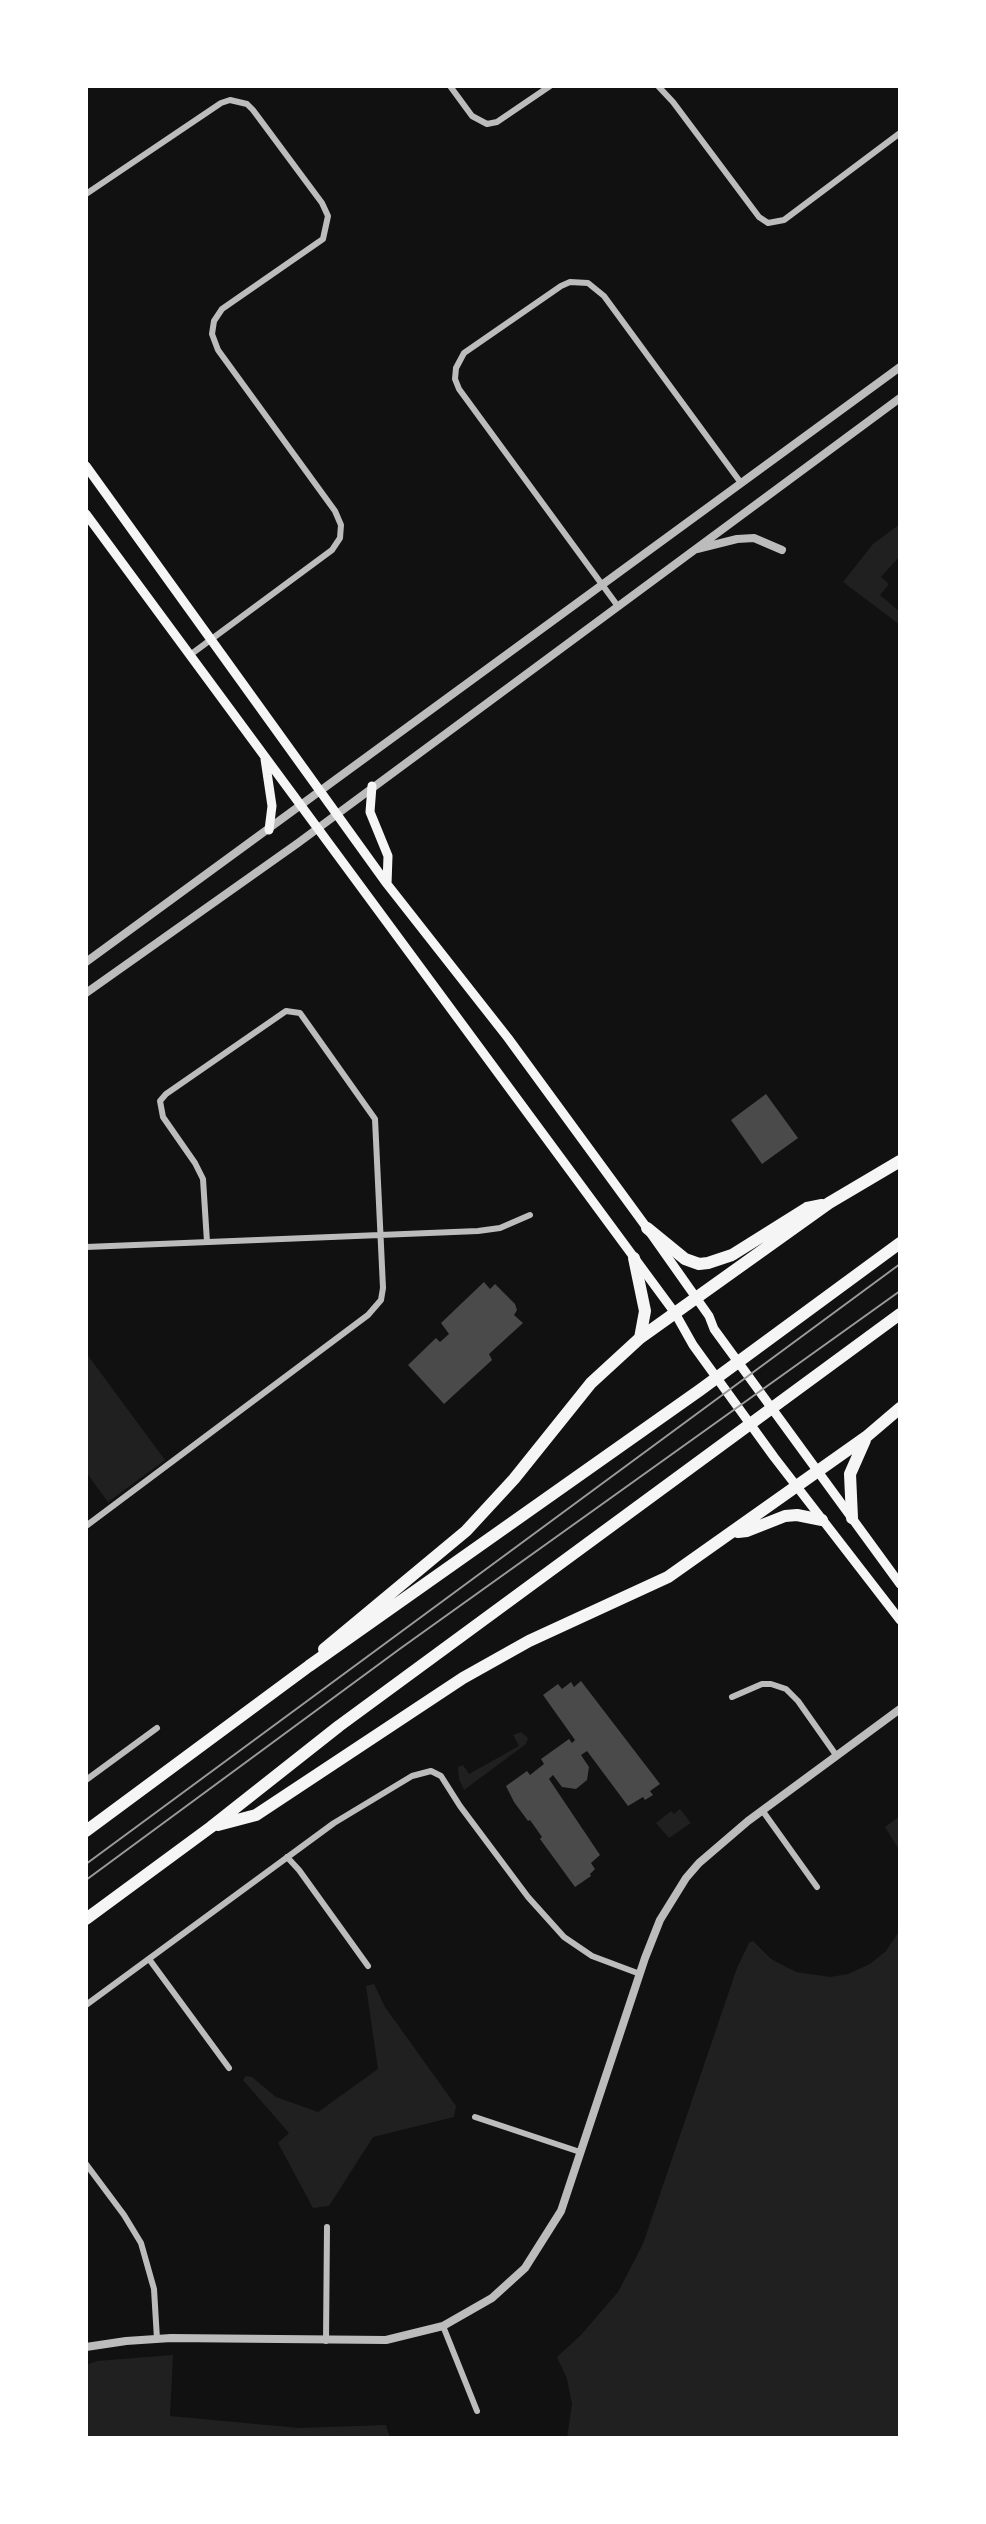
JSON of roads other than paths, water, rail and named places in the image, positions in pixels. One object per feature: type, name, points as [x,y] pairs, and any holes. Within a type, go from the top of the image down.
[{"type":"highway","points":[[309,1666],[331,1641],[466,1531],[514,1479],[591,1383],[640,1338],[829,1203],[900,1161]]},
{"type":"highway","points":[[647,1228],[685,1259],[699,1264],[708,1263],[732,1255],[807,1208],[829,1203]]},
{"type":"highway","points":[[86,1831],[309,1666],[687,1399],[900,1243]]},
{"type":"highway","points":[[634,1258],[645,1311],[640,1338]]},
{"type":"highway","points":[[86,1919],[211,1827],[339,1726],[900,1314]]},
{"type":"highway","points":[[211,1827],[256,1815],[463,1678],[529,1641],[668,1577],[866,1437],[900,1408]]},
{"type":"highway","points":[[852,1518],[850,1474],[866,1437]]},
{"type":"highway","points":[[735,1532],[747,1531],[785,1516],[822,1520]]},
{"type":"main road","points":[[86,466],[213,638],[387,884],[508,1038],[647,1228],[709,1316],[714,1329],[900,1584]]},
{"type":"main road","points":[[86,514],[675,1313],[693,1345],[774,1457],[900,1620]]},
{"type":"main road","points":[[265,755],[272,806],[269,830]]},
{"type":"main road","points":[[372,786],[370,812],[388,856],[387,884]]},
{"type":"street","points":[[450,86],[472,116],[487,124],[497,122],[550,86]]},
{"type":"street","points":[[658,86],[759,217],[768,223],[784,220],[900,133]]},
{"type":"street","points":[[86,194],[221,103],[230,100],[247,104],[253,110],[326,210],[328,224],[323,239],[222,309],[214,321],[212,334],[218,350],[335,511],[341,525],[340,538],[332,550],[190,655]]},
{"type":"street","points":[[617,605],[459,389],[455,379],[456,368],[464,353],[561,286],[570,282],[588,283],[604,296],[741,483]]},
{"type":"street","points":[[86,962],[900,367]]},
{"type":"street","points":[[86,993],[317,828],[900,398]]},
{"type":"street","points":[[693,550],[754,538],[782,550]]},
{"type":"street","points":[[86,1526],[378,1306],[383,1288],[375,1119],[306,1018],[292,1010],[281,1014],[160,1101],[163,1117],[203,1179],[207,1242]]},
{"type":"street","points":[[86,1247],[492,1230],[530,1215]]},
{"type":"street","points":[[732,1697],[762,1684],[786,1689],[836,1755]]},
{"type":"street","points":[[86,2347],[157,2339],[386,2340],[443,2326],[492,2298],[525,2268],[561,2211],[660,1920],[686,1878],[721,1843],[762,1810],[900,1709]]},
{"type":"street","points":[[86,1780],[157,1728]]},
{"type":"street","points":[[86,2005],[341,1818],[426,1771],[438,1773],[520,1886],[555,1928],[592,1956],[640,1974]]},
{"type":"street","points":[[762,1810],[817,1887]]},
{"type":"street","points":[[287,1857],[368,1966]]},
{"type":"street","points":[[149,1959],[229,2068]]},
{"type":"street","points":[[475,2117],[580,2152]]},
{"type":"street","points":[[87,2168],[124,2215],[141,2243],[154,2289],[157,2339]]},
{"type":"street","points":[[326,2341],[327,2227]]},
{"type":"street","points":[[443,2326],[477,2411]]},
{"type":"tram line","points":[[86,1864],[900,1264]]},
{"type":"tram line","points":[[86,1880],[401,1648],[900,1291]]}]
